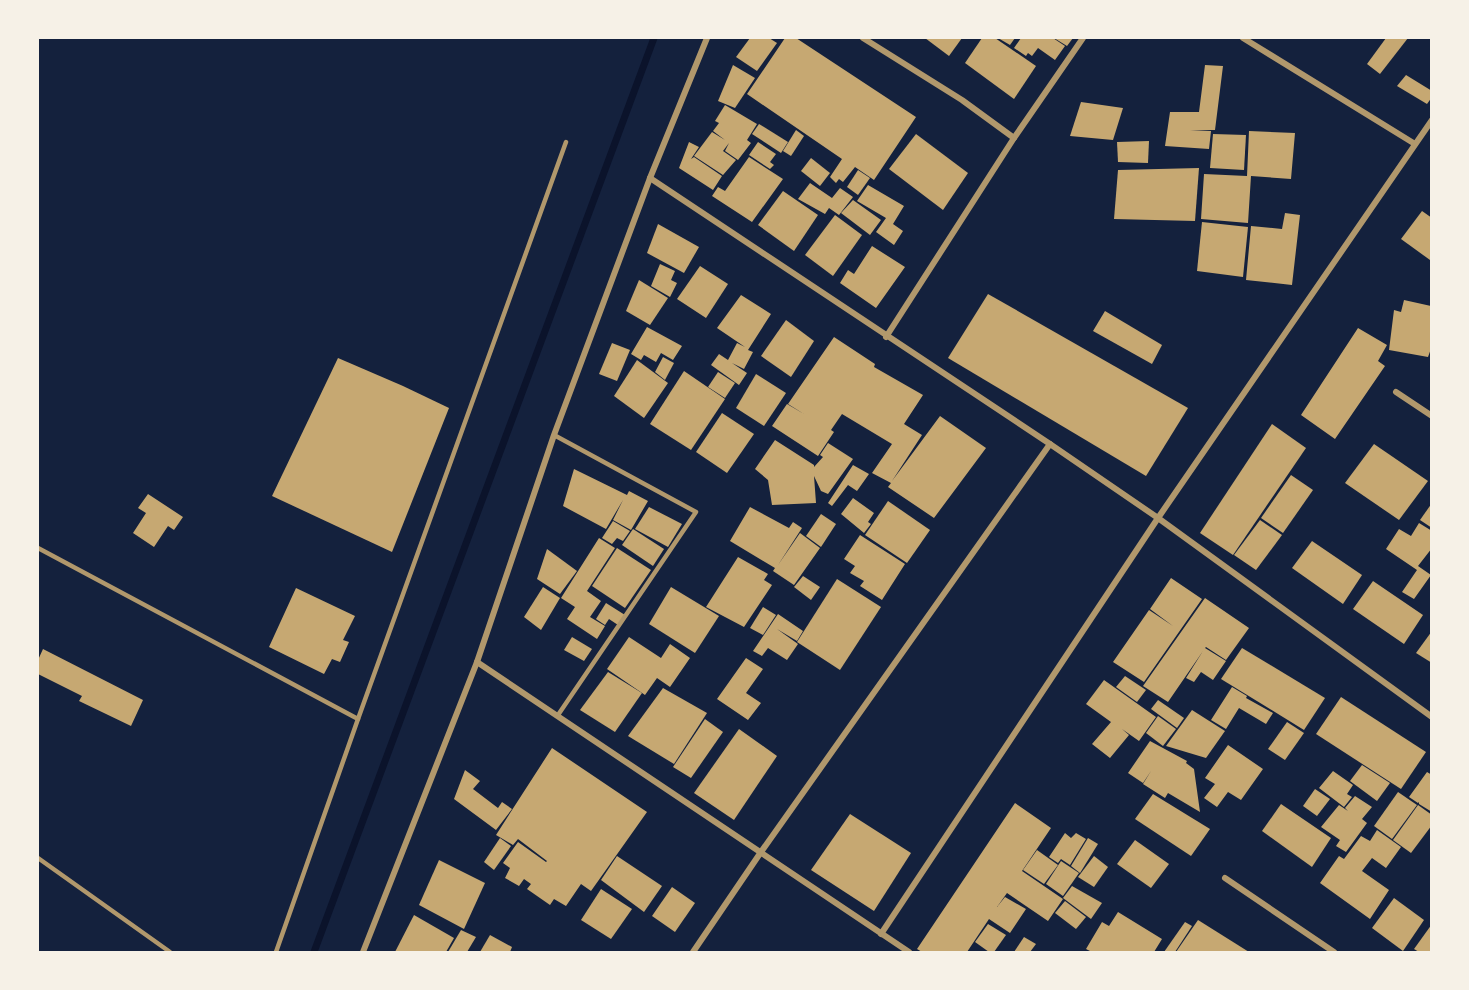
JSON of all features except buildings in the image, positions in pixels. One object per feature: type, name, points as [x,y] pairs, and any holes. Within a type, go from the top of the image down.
[{"type":"street","points":[[363,952],[477,662],[554,435],[651,178],[707,38]]},
{"type":"street","points":[[863,38],[962,100],[1014,138]]},
{"type":"street","points":[[886,337],[1014,138],[1083,38]]},
{"type":"street","points":[[1243,38],[1415,144]]},
{"type":"street","points":[[881,934],[1158,518],[1431,120]]},
{"type":"street","points":[[651,178],[1158,518],[1431,717]]},
{"type":"street","points":[[1396,392],[1431,416]]},
{"type":"street","points":[[693,952],[761,852],[1050,444]]},
{"type":"street","points":[[477,662],[909,952]]},
{"type":"street","points":[[1225,878],[1334,952]]},
{"type":"lane","points":[[276,952],[566,142]]},
{"type":"lane","points":[[554,435],[696,512],[558,715]]},
{"type":"lane","points":[[38,548],[358,719]]},
{"type":"lane","points":[[38,858],[170,952]]},
{"type":"waterway","points":[[314,952],[654,38]]}]
